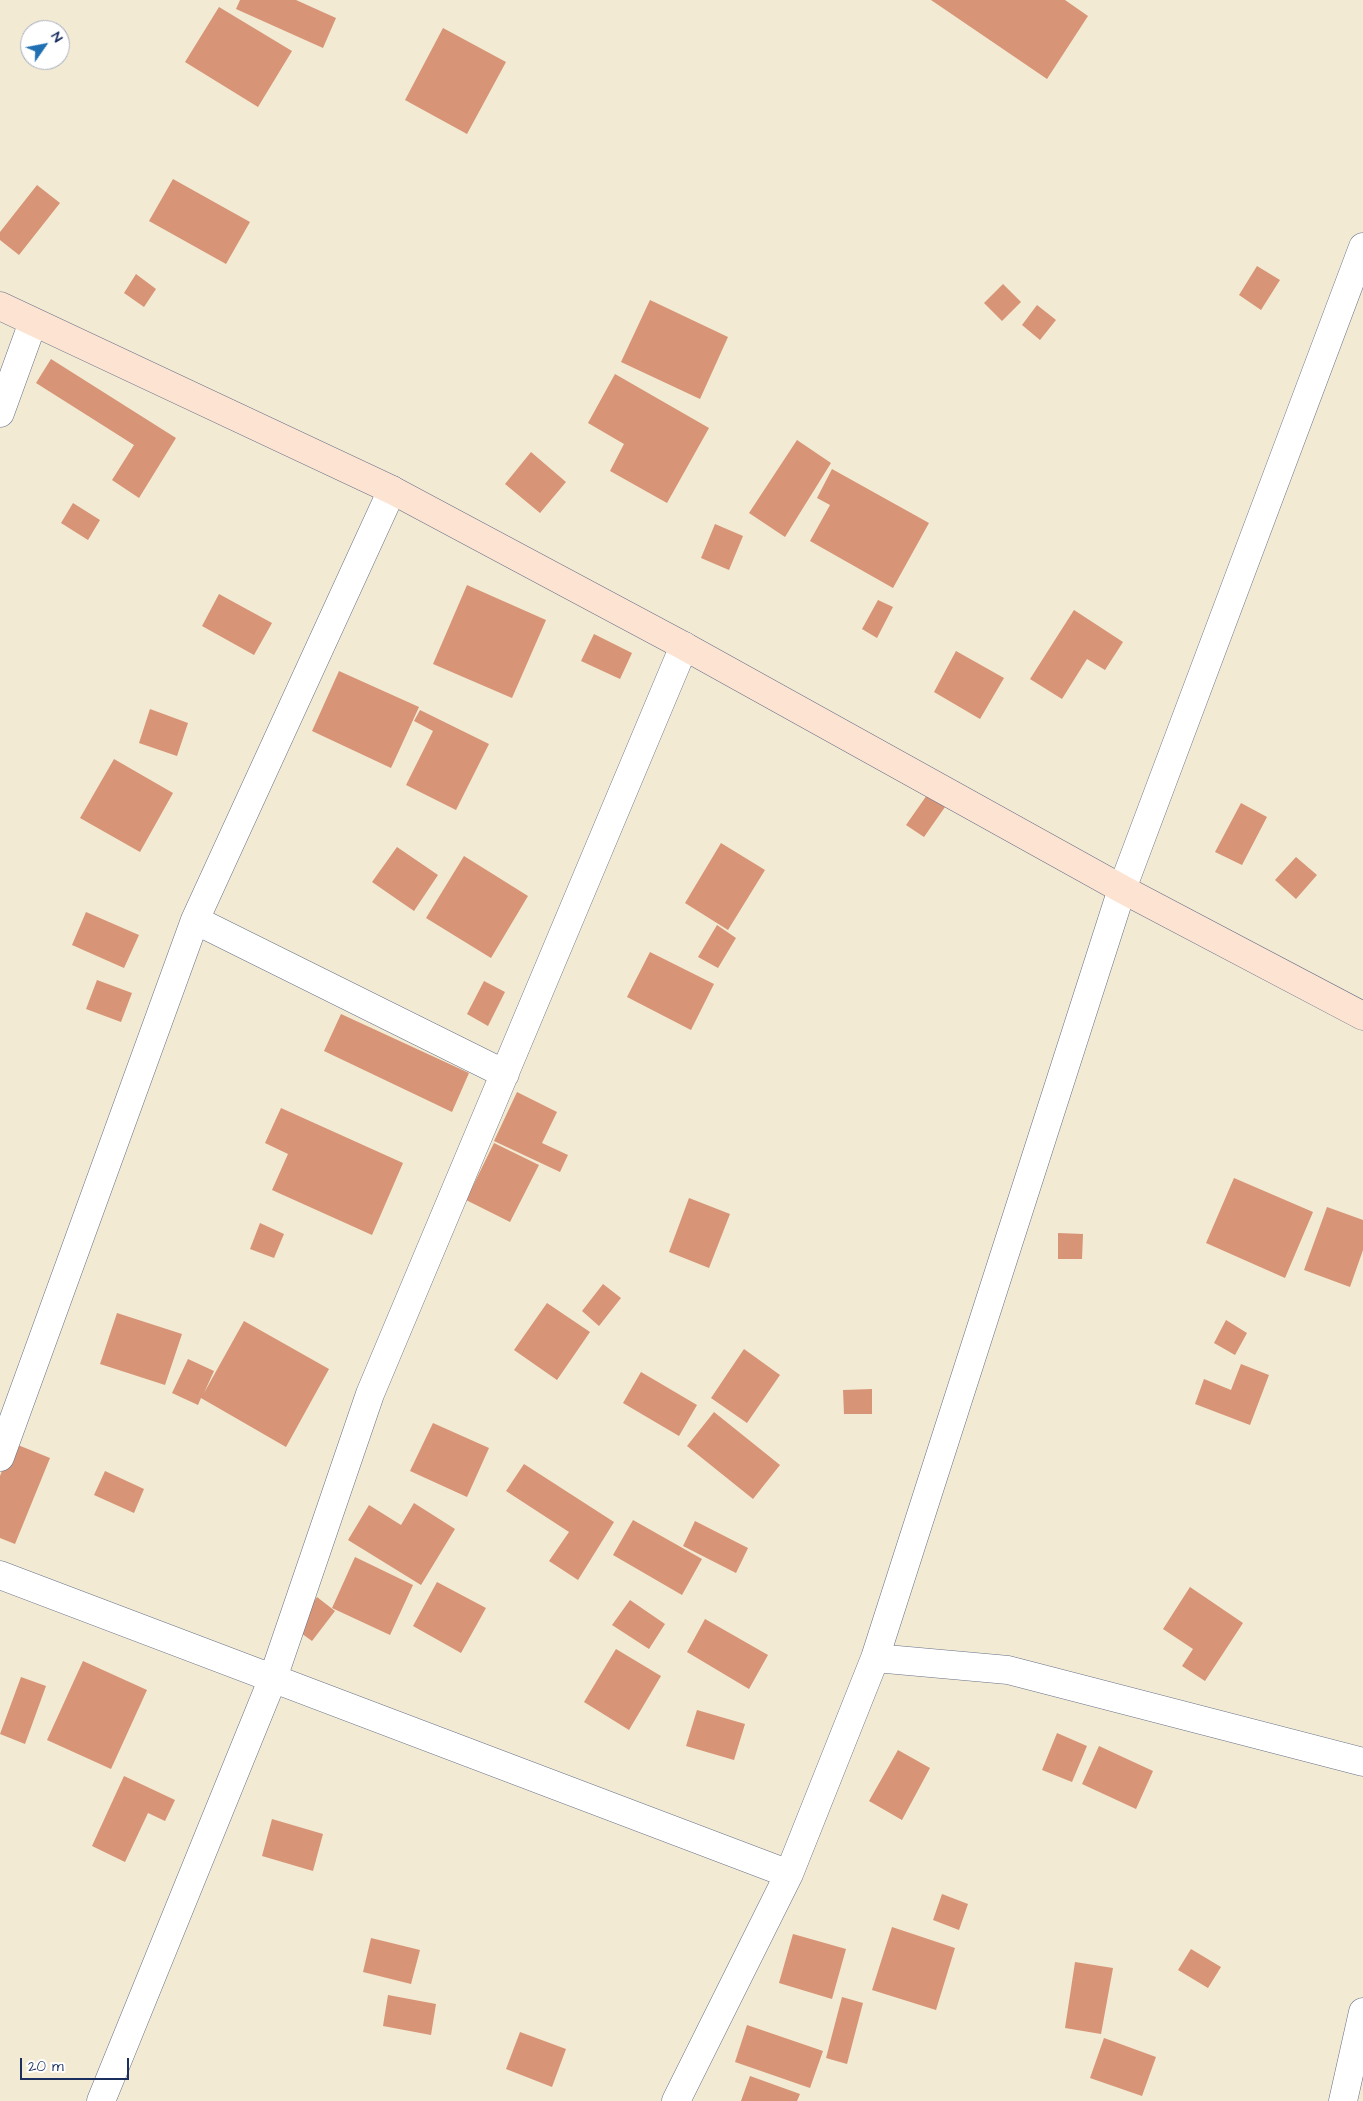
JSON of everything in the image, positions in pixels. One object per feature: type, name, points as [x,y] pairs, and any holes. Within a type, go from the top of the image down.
[{"type":"street","points":[[676,2101],[788,1874],[875,1658],[1122,889],[1363,247]]},
{"type":"street","points":[[0,306],[392,490],[684,646],[1122,889],[1363,1016]]},
{"type":"street","points":[[0,413],[34,322]]},
{"type":"street","points":[[0,1457],[196,920],[392,490]]},
{"type":"street","points":[[101,2101],[273,1678],[370,1394],[684,646]]},
{"type":"street","points":[[196,920],[504,1074]]},
{"type":"street","points":[[0,1575],[788,1874]]},
{"type":"street","points":[[875,1658],[1008,1670],[1363,1762]]},
{"type":"street","points":[[1343,2101],[1363,2012]]},
{"type":"building","points":[[240,0],[296,0],[336,18],[323,48],[236,9]]},
{"type":"building","points":[[931,0],[1065,0],[1088,16],[1047,79]]},
{"type":"building","points":[[219,7],[292,51],[258,107],[185,62]]},
{"type":"building","points":[[443,28],[506,62],[467,134],[405,100]]},
{"type":"building","points":[[173,179],[250,222],[226,264],[149,221]]},
{"type":"building","points":[[37,185],[60,203],[19,255],[0,240],[0,232]]},
{"type":"building","points":[[1257,266],[1280,280],[1261,310],[1239,295]]},
{"type":"building","points":[[136,274],[156,289],[144,307],[124,293]]},
{"type":"building","points":[[1003,284],[1021,302],[1002,321],[984,303]]},
{"type":"building","points":[[650,300],[728,337],[700,399],[621,362]]},
{"type":"building","points":[[1037,305],[1056,320],[1040,340],[1022,325]]},
{"type":"building","points":[[51,359],[176,438],[139,498],[112,480],[134,445],[36,383]]},
{"type":"building","points":[[615,374],[709,428],[667,503],[610,471],[624,444],[588,423]]},
{"type":"building","points":[[797,440],[831,463],[785,537],[749,513]]},
{"type":"building","points":[[531,452],[566,482],[540,513],[505,484]]},
{"type":"building","points":[[832,469],[929,523],[893,588],[810,541],[830,505],[817,498]]},
{"type":"building","points":[[73,503],[100,520],[88,540],[61,523]]},
{"type":"building","points":[[715,524],[743,536],[729,570],[701,558]]},
{"type":"building","points":[[467,585],[546,620],[512,698],[433,664]]},
{"type":"building","points":[[219,594],[272,623],[254,655],[202,626]]},
{"type":"building","points":[[878,600],[893,607],[877,638],[862,629]]},
{"type":"building","points":[[1074,610],[1123,642],[1105,670],[1087,659],[1062,699],[1030,679]]},
{"type":"building","points":[[594,634],[632,653],[620,679],[581,661]]},
{"type":"building","points":[[956,651],[1004,678],[980,719],[934,692]]},
{"type":"building","points":[[339,671],[419,707],[391,768],[312,731]]},
{"type":"building","points":[[150,709],[188,723],[177,756],[139,743]]},
{"type":"building","points":[[420,710],[489,744],[456,810],[406,785],[433,731],[414,721]]},
{"type":"building","points":[[114,759],[173,793],[140,852],[80,818]]},
{"type":"building","points":[[927,795],[945,807],[924,837],[906,825]]},
{"type":"building","points":[[1241,803],[1267,817],[1242,865],[1215,852]]},
{"type":"building","points":[[721,843],[765,870],[728,930],[685,903]]},
{"type":"building","points":[[397,847],[438,875],[414,911],[372,882]]},
{"type":"building","points":[[464,856],[528,896],[491,958],[426,918]]},
{"type":"building","points":[[1296,857],[1317,875],[1296,899],[1275,880]]},
{"type":"building","points":[[86,912],[139,935],[124,968],[72,945]]},
{"type":"building","points":[[717,925],[736,938],[718,968],[698,957]]},
{"type":"building","points":[[650,952],[714,984],[691,1030],[627,997]]},
{"type":"building","points":[[97,980],[132,993],[121,1022],[86,1009]]},
{"type":"building","points":[[484,981],[505,992],[488,1026],[467,1014]]},
{"type":"building","points":[[341,1014],[469,1073],[452,1112],[324,1051]]},
{"type":"building","points":[[517,1092],[557,1112],[542,1143],[568,1155],[560,1172],[494,1141]]},
{"type":"building","points":[[281,1108],[403,1163],[372,1235],[272,1190],[288,1154],[265,1143]]},
{"type":"building","points":[[494,1143],[539,1165],[510,1222],[466,1200]]},
{"type":"building","points":[[1234,1178],[1313,1212],[1285,1278],[1206,1243]]},
{"type":"building","points":[[689,1198],[730,1214],[709,1268],[669,1252]]},
{"type":"building","points":[[1327,1207],[1363,1220],[1363,1250],[1350,1287],[1304,1270]]},
{"type":"building","points":[[260,1223],[284,1234],[274,1258],[250,1249]]},
{"type":"building","points":[[1058,1233],[1083,1234],[1082,1259],[1058,1259]]},
{"type":"building","points":[[603,1284],[621,1298],[599,1326],[582,1311]]},
{"type":"building","points":[[547,1303],[590,1332],[557,1380],[514,1350]]},
{"type":"building","points":[[117,1313],[182,1334],[165,1385],[100,1364]]},
{"type":"building","points":[[1226,1320],[1247,1333],[1235,1355],[1214,1343]]},
{"type":"building","points":[[244,1321],[329,1369],[286,1447],[201,1398],[198,1405],[172,1393],[188,1359],[214,1371],[204,1393]]},
{"type":"building","points":[[744,1349],[780,1375],[747,1423],[711,1398]]},
{"type":"building","points":[[1241,1364],[1269,1375],[1250,1425],[1195,1404],[1204,1379],[1231,1390]]},
{"type":"building","points":[[641,1372],[697,1405],[679,1436],[623,1403]]},
{"type":"building","points":[[872,1389],[872,1414],[844,1414],[843,1390]]},
{"type":"building","points":[[714,1412],[780,1465],[753,1499],[687,1446]]},
{"type":"building","points":[[433,1423],[489,1448],[467,1497],[410,1471]]},
{"type":"building","points":[[13,1443],[50,1458],[15,1544],[0,1538],[0,1476]]},
{"type":"building","points":[[524,1464],[614,1522],[578,1580],[549,1561],[569,1532],[506,1491]]},
{"type":"building","points":[[105,1471],[144,1489],[134,1513],[94,1495]]},
{"type":"building","points":[[414,1503],[455,1529],[421,1585],[348,1540],[369,1505],[401,1525]]},
{"type":"building","points":[[633,1520],[702,1559],[682,1595],[613,1555]]},
{"type":"building","points":[[695,1521],[748,1548],[736,1573],[683,1546]]},
{"type":"building","points":[[355,1557],[413,1585],[390,1635],[332,1608]]},
{"type":"building","points":[[437,1582],[486,1608],[461,1653],[413,1626]]},
{"type":"building","points":[[1190,1587],[1243,1623],[1205,1681],[1182,1666],[1193,1649],[1163,1629]]},
{"type":"building","points":[[317,1597],[335,1611],[312,1641],[294,1628]]},
{"type":"building","points":[[630,1600],[665,1624],[649,1649],[612,1625]]},
{"type":"building","points":[[705,1619],[768,1655],[749,1689],[687,1652]]},
{"type":"building","points":[[616,1649],[661,1676],[629,1730],[584,1702]]},
{"type":"building","points":[[83,1661],[147,1690],[111,1769],[47,1740]]},
{"type":"building","points":[[21,1677],[46,1686],[25,1744],[0,1734]]},
{"type":"building","points":[[697,1710],[745,1724],[734,1760],[686,1746]]},
{"type":"building","points":[[1057,1733],[1087,1746],[1072,1782],[1042,1770]]},
{"type":"building","points":[[1099,1746],[1153,1771],[1136,1809],[1082,1784]]},
{"type":"building","points":[[898,1750],[930,1768],[902,1820],[869,1801]]},
{"type":"building","points":[[124,1776],[175,1800],[165,1821],[148,1813],[125,1862],[92,1846]]},
{"type":"building","points":[[272,1819],[323,1834],[313,1871],[262,1856]]},
{"type":"building","points":[[942,1894],[968,1904],[959,1930],[933,1920]]},
{"type":"building","points":[[892,1927],[955,1948],[936,2010],[872,1990]]},
{"type":"building","points":[[793,1934],[846,1949],[832,1999],[779,1983]]},
{"type":"building","points":[[371,1938],[420,1950],[411,1984],[363,1972]]},
{"type":"building","points":[[1191,1949],[1221,1967],[1208,1988],[1178,1970]]},
{"type":"building","points":[[1075,1962],[1113,1968],[1101,2034],[1065,2028]]},
{"type":"building","points":[[388,1995],[436,2004],[431,2035],[383,2026]]},
{"type":"building","points":[[842,1997],[863,2003],[847,2064],[826,2058]]},
{"type":"building","points":[[747,2025],[823,2051],[810,2088],[735,2062]]},
{"type":"building","points":[[520,2032],[566,2049],[552,2087],[506,2069]]},
{"type":"building","points":[[1104,2038],[1156,2057],[1142,2096],[1090,2078]]},
{"type":"building","points":[[750,2076],[800,2094],[797,2101],[741,2101]]}]
